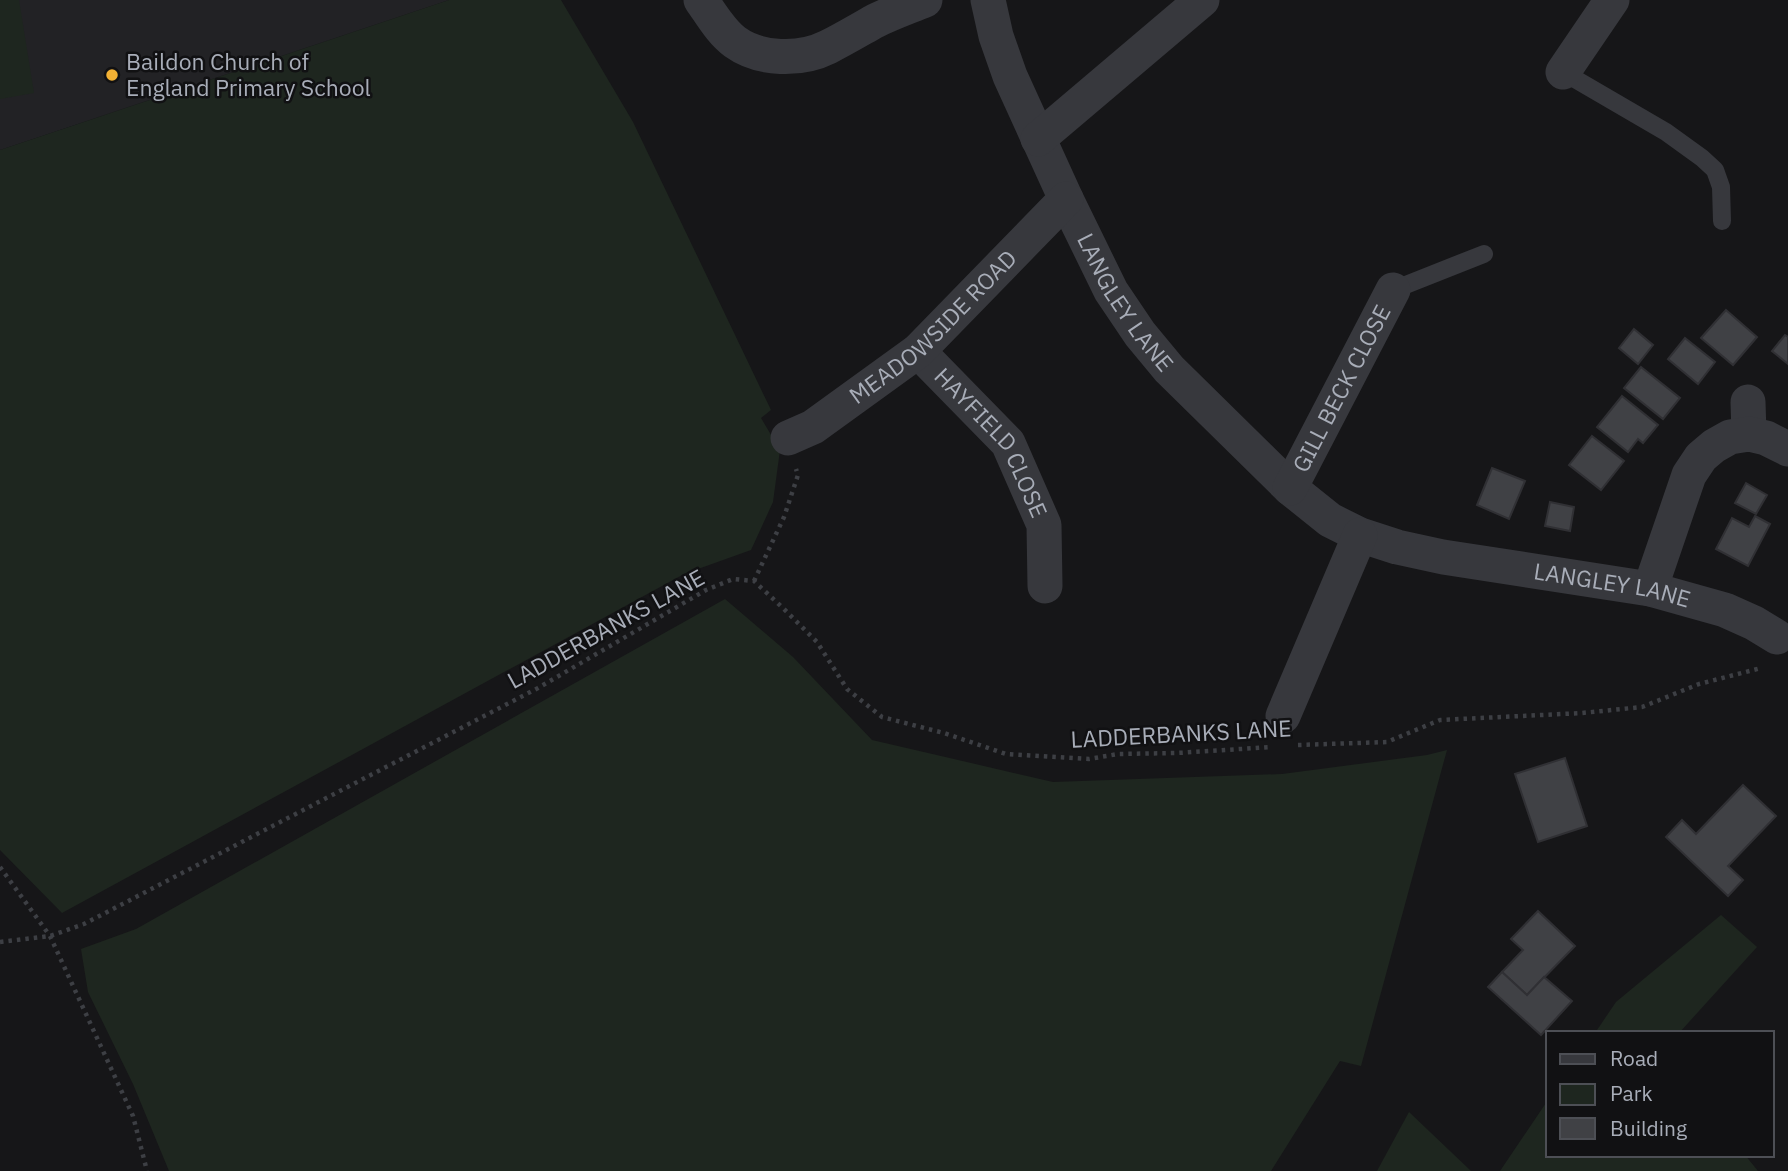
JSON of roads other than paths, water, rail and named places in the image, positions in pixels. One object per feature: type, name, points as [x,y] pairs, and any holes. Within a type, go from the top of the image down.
[{"type":"street","points":[[701,0],[733,41],[753,52],[779,57],[803,55],[826,48],[890,13],[925,0]]},
{"type":"street","name":"LANGLEY LANE","points":[[988,0],[996,36],[1010,76],[1111,291],[1140,334],[1169,369],[1290,488],[1330,520],[1360,535],[1397,547],[1443,557],[1650,589],[1725,610],[1777,637]]},
{"type":"street","points":[[1038,139],[1202,0]]},
{"type":"street","points":[[1563,72],[1612,0]]},
{"type":"street","name":"MEADOWSIDE ROAD","points":[[788,438],[813,427],[918,351],[1066,199]]},
{"type":"street","name":"GILL BECK CLOSE","points":[[1290,488],[1393,290]]},
{"type":"street","name":"HAYFIELD CLOSE","points":[[918,351],[1008,443],[1044,525],[1045,586]]},
{"type":"street","points":[[1650,589],[1689,475],[1701,457],[1730,437],[1749,418],[1766,438],[1788,449]]},
{"type":"street","points":[[1280,736],[1360,535]]},
{"type":"lane","points":[[1563,72],[1666,132],[1715,170],[1721,187],[1722,221]]},
{"type":"lane","points":[[1393,290],[1484,254]]},
{"type":"place","name":"Baildon Church of England Primary School","points":[[112,75]]}]
